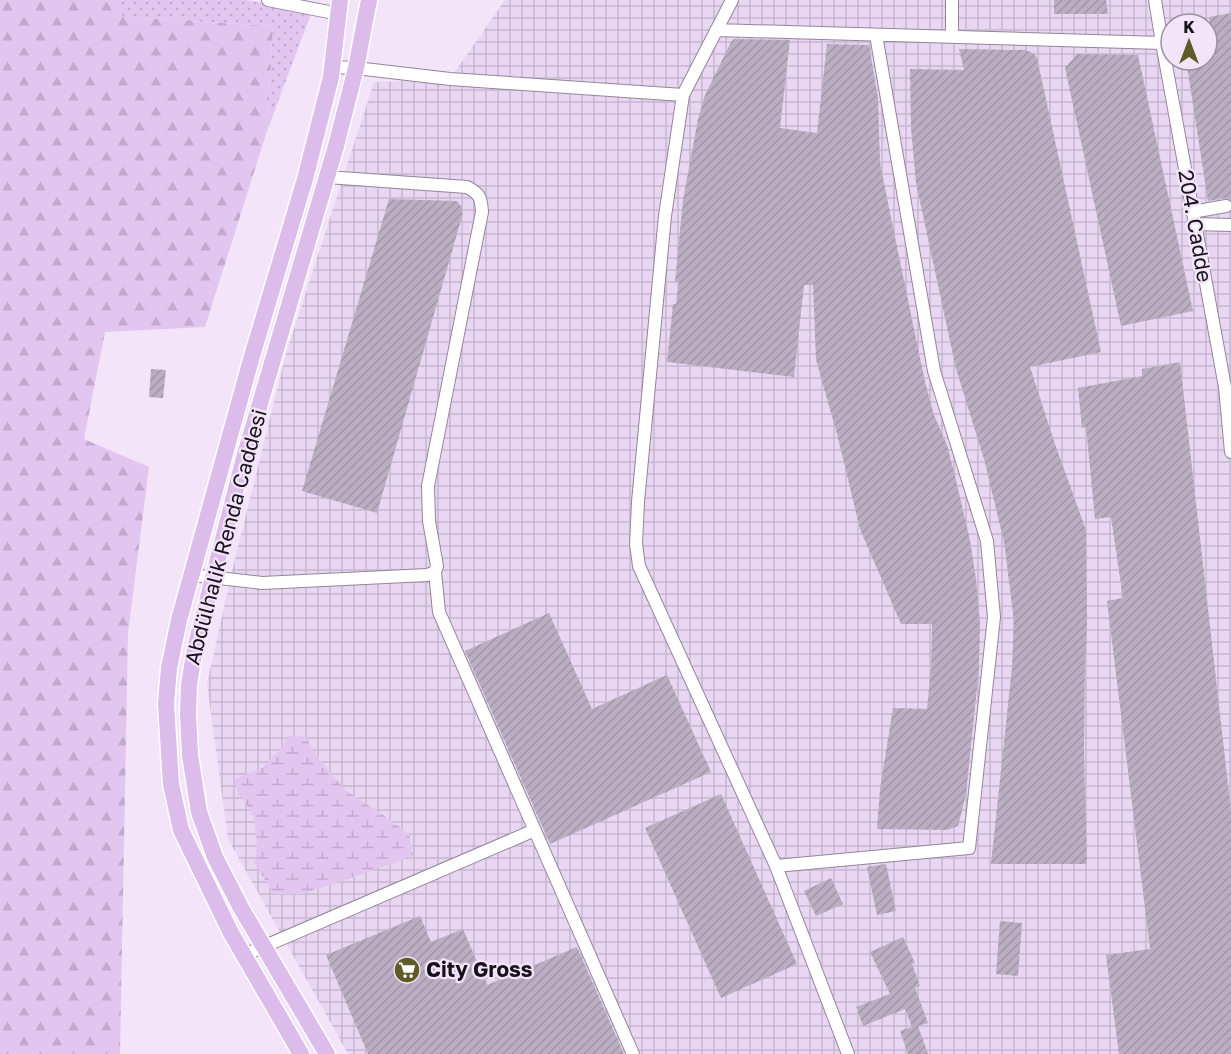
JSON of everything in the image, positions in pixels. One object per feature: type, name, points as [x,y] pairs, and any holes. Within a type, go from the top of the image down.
[{"type":"main road","name":"Abdülhalik Renda Caddesi","points":[[327,1054],[241,908],[215,857],[199,812],[190,755],[189,685],[195,648],[244,458],[327,177],[356,68],[369,0]]},
{"type":"main road","name":"Abdülhalik Renda Caddesi","points":[[301,1054],[231,933],[181,830],[171,784],[166,704],[169,668],[179,620],[331,77],[339,7]]},
{"type":"street","points":[[268,0],[339,7]]},
{"type":"street","points":[[732,0],[683,95],[665,216],[636,543],[639,566],[776,866],[848,1054]]},
{"type":"street","points":[[952,0],[952,37]]},
{"type":"street","name":"204. Cadde","points":[[1155,0],[1159,18]]},
{"type":"street","points":[[716,30],[1159,46]]},
{"type":"street","points":[[776,866],[969,848],[994,617],[987,542],[934,371],[876,34]]},
{"type":"street","points":[[333,67],[450,80],[683,95]]},
{"type":"street","name":"204. Cadde","points":[[1169,72],[1192,212],[1228,387],[1231,452]]},
{"type":"street","points":[[327,177],[467,187],[477,192],[481,200],[482,212],[428,486],[429,521],[437,566],[435,572],[439,612],[633,1054]]},
{"type":"street","points":[[1192,212],[1226,206]]},
{"type":"street","points":[[1195,225],[1231,225]]},
{"type":"street","points":[[192,575],[262,583],[409,577],[435,572]]},
{"type":"street","points":[[244,955],[534,830]]},
{"type":"shaded area","points":[[505,0],[1231,0],[1231,1054],[348,1054],[228,839],[207,684],[232,571],[286,354],[374,82],[450,79]]},
{"type":"green space","points":[[0,0],[114,0],[123,17],[273,26],[267,131],[205,327],[105,332],[84,439],[149,467],[128,633],[120,1054],[0,1054]]},
{"type":"green space","points":[[114,0],[246,0],[312,11],[267,131],[273,26],[123,17]]},
{"type":"green space","points":[[289,736],[305,736],[319,759],[345,790],[409,834],[413,855],[303,894],[274,894],[254,863],[257,845],[254,818],[238,794],[234,779],[263,767]]},
{"type":"building","points":[[1054,0],[1106,0],[1108,14],[1054,14]]},
{"type":"building","points":[[1231,13],[1231,200],[1225,198],[1208,201],[1188,72],[1219,72],[1219,15]]},
{"type":"building","points":[[734,39],[790,40],[780,128],[817,133],[827,44],[869,45],[878,98],[880,163],[888,203],[925,382],[934,415],[947,445],[970,540],[976,579],[980,624],[979,669],[966,794],[958,826],[947,830],[877,829],[880,789],[893,708],[927,709],[932,624],[901,624],[860,529],[816,360],[813,285],[804,285],[794,377],[667,362],[673,304],[676,304],[679,282],[675,282],[683,200],[698,119],[705,95]]},
{"type":"building","points":[[959,49],[1025,50],[1033,53],[1037,58],[1101,352],[1030,367],[1086,530],[1087,622],[1084,751],[1087,864],[991,864],[1012,667],[1014,621],[1004,542],[984,459],[956,369],[916,183],[911,128],[910,69],[964,70]]},
{"type":"building","points":[[1077,54],[1138,55],[1193,311],[1121,326],[1065,68]]},
{"type":"building","points":[[389,199],[457,201],[462,208],[462,213],[377,513],[302,491]]},
{"type":"building","points":[[1180,362],[1231,811],[1231,1054],[1119,1054],[1106,955],[1150,949],[1107,601],[1123,598],[1111,517],[1095,519],[1086,427],[1082,428],[1078,388],[1142,376],[1142,369]]},
{"type":"building","points":[[151,369],[166,370],[163,398],[149,397]]},
{"type":"building","points":[[549,613],[592,709],[667,675],[711,772],[550,844],[465,651]]},
{"type":"building","points":[[721,794],[797,964],[721,998],[645,828]]},
{"type":"building","points":[[886,864],[896,911],[877,915],[867,867]]},
{"type":"building","points":[[831,878],[843,904],[816,916],[804,891]]},
{"type":"building","name":"City Gross","points":[[420,916],[431,942],[463,929],[487,985],[577,947],[624,1054],[368,1054],[326,955]]},
{"type":"building","points":[[1000,921],[1022,923],[1018,976],[996,974]]},
{"type":"building","points":[[903,937],[915,963],[912,964],[920,986],[915,988],[928,1023],[918,1026],[928,1054],[908,1054],[900,1031],[912,1027],[905,1009],[863,1026],[856,1007],[890,994],[870,952]]},
{"type":"place","name":"City Gross","points":[[407,970]]}]
